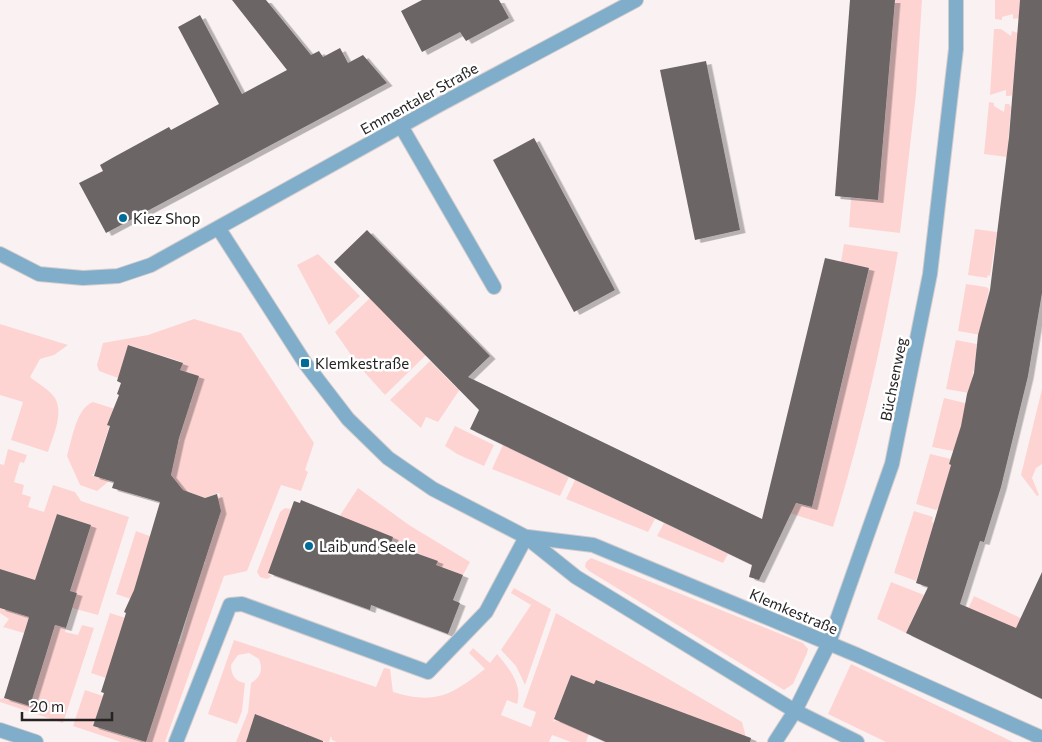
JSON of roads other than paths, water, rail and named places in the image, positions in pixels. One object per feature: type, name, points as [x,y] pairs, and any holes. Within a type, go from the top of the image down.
[{"type":"street","name":"Emmentaler Straße","points":[[219,229],[401,126],[636,0]]},
{"type":"street","name":"Büchsenweg","points":[[775,742],[795,711],[828,643],[892,464],[927,293],[956,49],[956,0]]},
{"type":"street","points":[[401,126],[494,286]]},
{"type":"street","points":[[0,254],[39,274],[83,278],[118,276],[151,265],[219,229]]},
{"type":"street","name":"Klemkestraße","points":[[219,229],[305,364],[348,419],[388,458],[434,489],[526,537],[576,577],[795,711],[857,742]]},
{"type":"street","points":[[176,742],[230,605],[242,604],[428,672],[486,612],[526,537]]},
{"type":"street","name":"Klemkestraße","points":[[526,537],[593,546],[828,643],[1042,738]]},
{"type":"street","points":[[0,730],[36,742]]},
{"type":"place","name":"Kiez Shop","points":[[123,218]]},
{"type":"place","name":"Klemkestraße","points":[[305,363]]},
{"type":"place","name":"Laib und Seele","points":[[309,546]]}]
